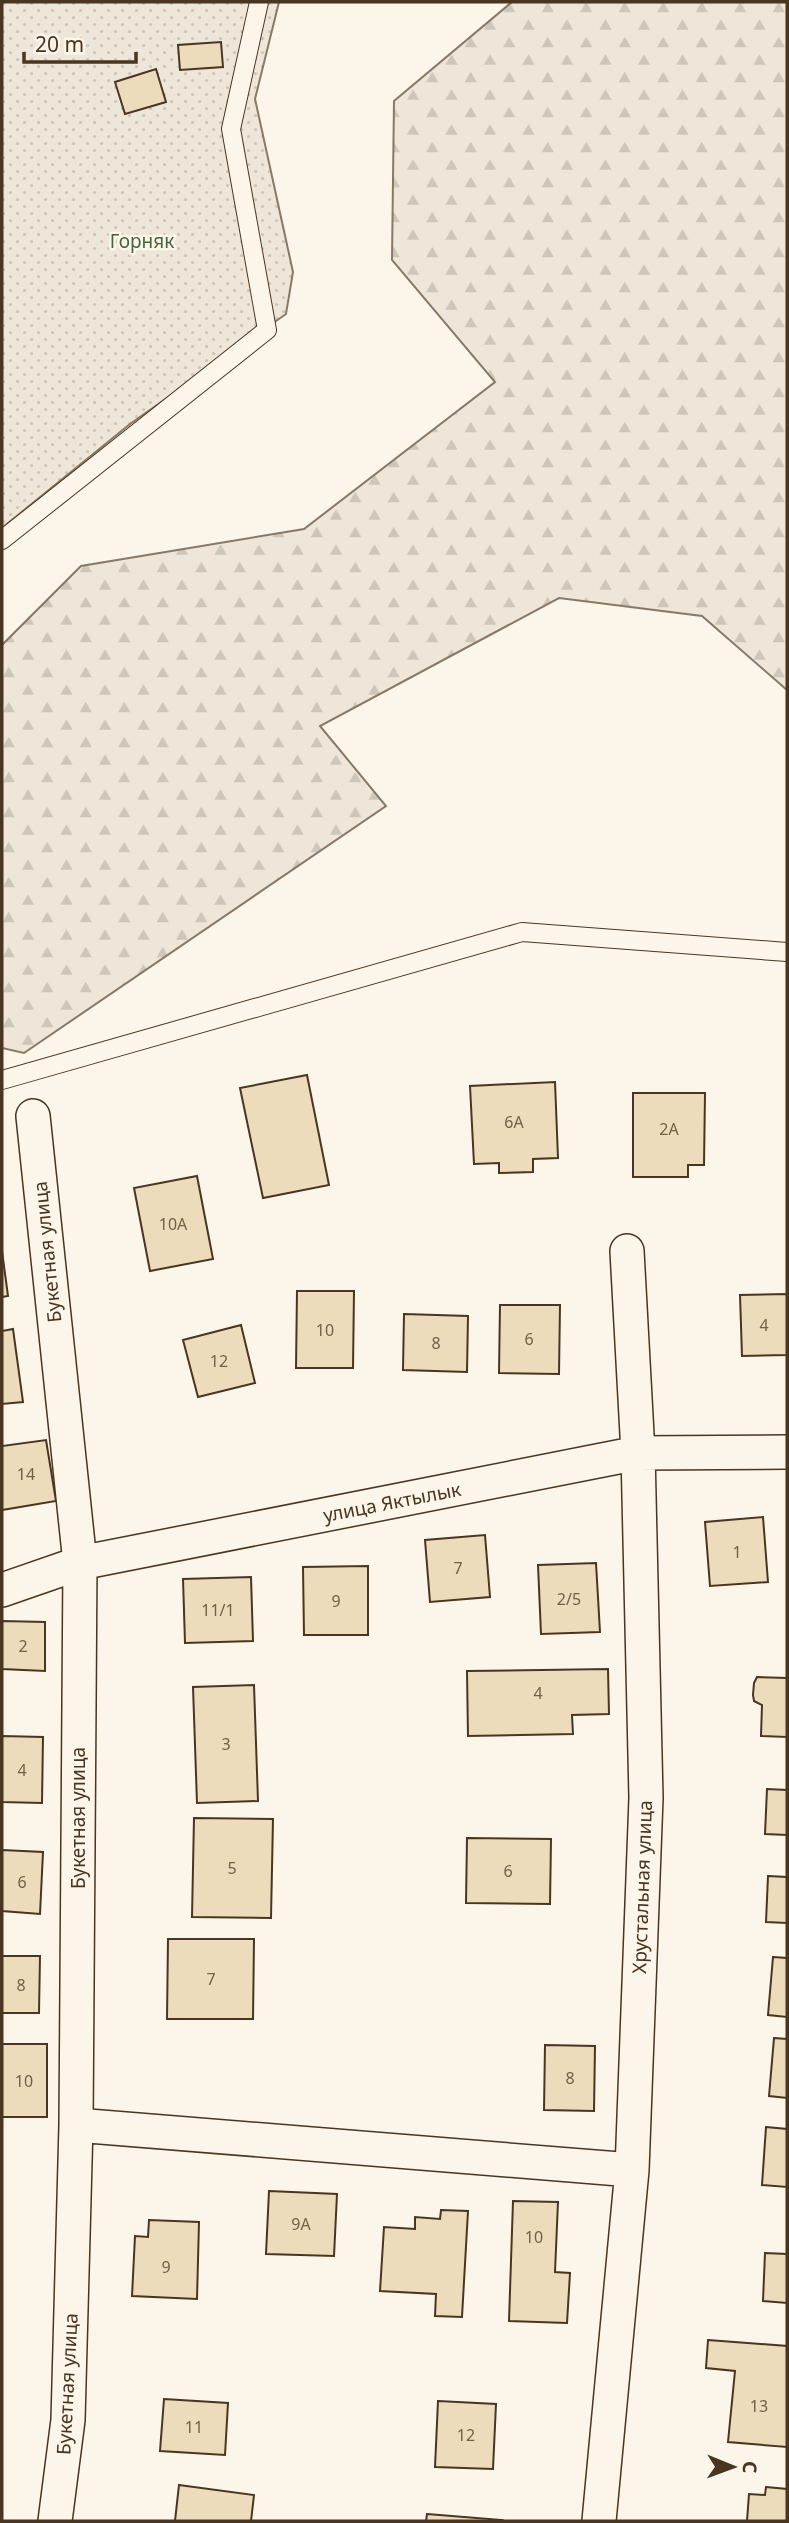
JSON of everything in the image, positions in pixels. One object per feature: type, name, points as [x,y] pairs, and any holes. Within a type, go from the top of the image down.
[{"type":"street","name":"Букетная улица","points":[[33,1116],[80,1563],[76,2125],[68,2420],[55,2521]]},
{"type":"street","name":"Хрустальная улица","points":[[600,2521],[632,2170],[646,1798],[638,1453],[627,1251]]},
{"type":"street","name":"улица Яктылык","points":[[2,1590],[80,1563],[638,1453],[787,1452]]},
{"type":"street","points":[[76,2125],[632,2170]]},
{"type":"lane","points":[[2,540],[267,330],[231,129],[259,2]]},
{"type":"lane","points":[[2,1080],[522,932],[787,952]]},
{"type":"green space","name":"Горняк","points":[[2,2],[279,2],[255,99],[293,272],[286,314],[130,424],[2,528]]},
{"type":"green space","points":[[512,2],[787,2],[787,690],[702,616],[559,598],[320,726],[386,806],[24,1053],[2,1048],[2,645],[81,566],[304,529],[495,382],[392,260],[394,101]]},
{"type":"building","points":[[221,42],[223,67],[180,70],[178,45]]},
{"type":"building","points":[[156,69],[166,102],[125,114],[115,82]]},
{"type":"building","points":[[307,1075],[329,1185],[263,1198],[240,1088]]},
{"type":"building","points":[[555,1082],[558,1158],[533,1159],[533,1172],[499,1173],[499,1163],[474,1164],[470,1086]]},
{"type":"building","points":[[633,1093],[705,1093],[704,1165],[688,1165],[688,1177],[633,1177]]},
{"type":"building","points":[[197,1176],[213,1259],[150,1271],[134,1188]]},
{"type":"building","points":[[2,1251],[8,1296],[2,1297]]},
{"type":"building","points":[[297,1291],[354,1291],[353,1368],[296,1368]]},
{"type":"building","points":[[787,1294],[787,1355],[742,1356],[740,1295]]},
{"type":"building","points":[[500,1305],[560,1305],[559,1374],[499,1373]]},
{"type":"building","points":[[404,1314],[468,1316],[467,1372],[403,1370]]},
{"type":"building","points":[[241,1325],[255,1383],[198,1397],[183,1340]]},
{"type":"building","points":[[13,1329],[23,1402],[2,1404],[2,1331]]},
{"type":"building","points":[[46,1440],[56,1501],[2,1510],[2,1446]]},
{"type":"building","points":[[763,1517],[768,1582],[710,1586],[705,1522]]},
{"type":"building","points":[[485,1535],[490,1597],[430,1602],[425,1540]]},
{"type":"building","points":[[596,1563],[600,1632],[541,1634],[538,1565]]},
{"type":"building","points":[[368,1566],[368,1635],[304,1635],[303,1567]]},
{"type":"building","points":[[251,1577],[253,1641],[185,1643],[183,1579]]},
{"type":"building","points":[[2,1621],[45,1622],[45,1671],[2,1669]]},
{"type":"building","points":[[608,1669],[609,1714],[572,1715],[573,1734],[468,1736],[467,1671]]},
{"type":"building","points":[[757,1677],[787,1678],[787,1737],[761,1736],[762,1705],[754,1701],[753,1695]]},
{"type":"building","points":[[254,1685],[258,1801],[197,1803],[193,1687]]},
{"type":"building","points":[[2,1736],[43,1737],[42,1803],[2,1802]]},
{"type":"building","points":[[767,1789],[787,1790],[787,1835],[765,1834]]},
{"type":"building","points":[[194,1818],[273,1819],[271,1918],[192,1917]]},
{"type":"building","points":[[467,1838],[551,1839],[550,1904],[466,1903]]},
{"type":"building","points":[[2,1850],[43,1852],[40,1914],[2,1911]]},
{"type":"building","points":[[768,1876],[787,1877],[787,1923],[766,1922]]},
{"type":"building","points":[[168,1939],[254,1939],[253,2019],[167,2019]]},
{"type":"building","points":[[2,1956],[40,1956],[39,2013],[2,2013]]},
{"type":"building","points":[[773,1957],[787,1958],[787,2017],[768,2015]]},
{"type":"building","points":[[774,2038],[787,2039],[787,2098],[769,2096]]},
{"type":"building","points":[[2,2044],[47,2044],[47,2117],[2,2117]]},
{"type":"building","points":[[545,2045],[595,2046],[594,2111],[544,2110]]},
{"type":"building","points":[[766,2127],[787,2129],[787,2187],[762,2185]]},
{"type":"building","points":[[269,2191],[337,2194],[334,2256],[266,2254]]},
{"type":"building","points":[[513,2201],[558,2202],[555,2272],[570,2273],[567,2323],[509,2321]]},
{"type":"building","points":[[441,2210],[468,2211],[462,2317],[435,2316],[436,2294],[380,2291],[384,2227],[415,2229],[415,2217],[440,2219]]},
{"type":"building","points":[[149,2220],[199,2222],[197,2299],[132,2296],[135,2236],[148,2237]]},
{"type":"building","points":[[765,2253],[787,2254],[787,2303],[763,2301]]},
{"type":"building","points":[[708,2340],[787,2346],[787,2447],[728,2442],[735,2371],[706,2368]]},
{"type":"building","points":[[164,2399],[228,2403],[225,2455],[160,2451]]},
{"type":"building","points":[[438,2401],[496,2404],[493,2469],[435,2467]]},
{"type":"building","points":[[179,2485],[254,2495],[251,2521],[175,2521]]},
{"type":"building","points":[[766,2487],[787,2489],[787,2521],[747,2521],[749,2494],[765,2495]]},
{"type":"building","points":[[427,2514],[502,2520],[426,2521]]}]
